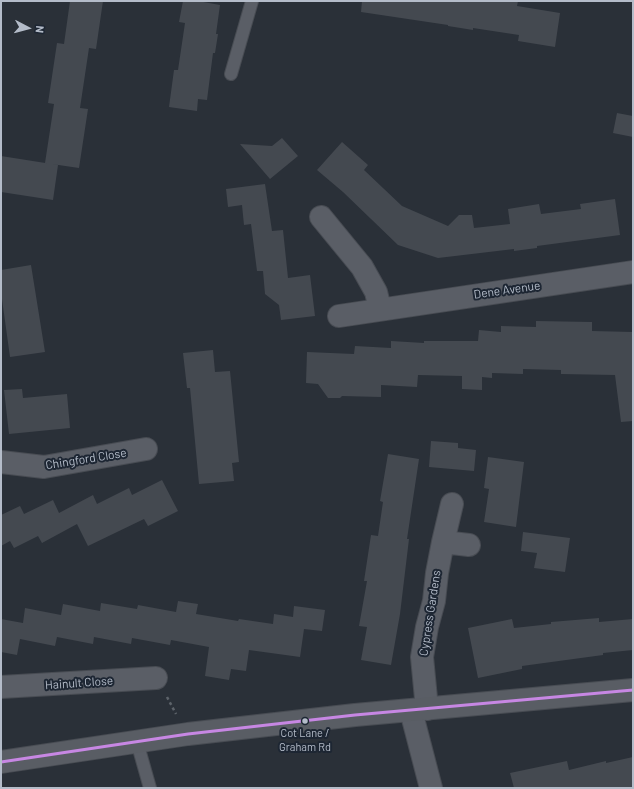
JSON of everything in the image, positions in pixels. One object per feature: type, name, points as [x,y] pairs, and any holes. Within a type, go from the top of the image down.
[{"type":"street","points":[[321,218],[362,267],[376,292],[380,309]]},
{"type":"street","name":"Dene Avenue","points":[[339,316],[633,272]]},
{"type":"street","name":"Chingford Close","points":[[1,462],[44,467],[146,449]]},
{"type":"street","name":"Cypress Gardens","points":[[431,788],[419,710],[422,657],[427,627],[434,601],[437,572],[452,504]]},
{"type":"street","points":[[443,542],[469,545]]},
{"type":"street","name":"Hainult Close","points":[[1,688],[156,678]]},
{"type":"street","points":[[1,762],[188,734],[356,715],[633,690]]},
{"type":"lane","points":[[231,74],[252,1]]},
{"type":"lane","points":[[137,742],[150,788]]},
{"type":"path","points":[[156,678],[188,734]]},
{"type":"building","points":[[70,1],[103,1],[96,49],[89,48],[80,108],[88,109],[79,168],[45,163],[54,104],[48,103],[57,43],[64,44]]},
{"type":"building","points":[[183,1],[198,1],[220,5],[216,34],[218,34],[215,53],[213,53],[207,100],[198,99],[197,111],[169,107],[174,70],[178,70],[185,23],[179,22]]},
{"type":"building","points":[[362,1],[518,1],[517,6],[560,13],[555,47],[518,41],[519,35],[473,28],[473,30],[361,12]]},
{"type":"building","points":[[617,113],[633,116],[633,137],[613,133]]},
{"type":"building","points":[[282,138],[298,156],[270,179],[240,144],[272,146]]},
{"type":"building","points":[[342,142],[368,165],[364,170],[402,206],[448,226],[459,215],[472,215],[474,228],[510,224],[508,209],[539,204],[541,214],[581,209],[580,204],[615,199],[620,235],[537,246],[537,248],[514,251],[514,249],[438,258],[398,245],[343,192],[317,170]]},
{"type":"building","points":[[1,156],[58,165],[53,200],[1,192]]},
{"type":"building","points":[[265,184],[272,231],[283,230],[288,278],[310,275],[315,316],[281,320],[279,305],[265,294],[263,271],[257,271],[251,224],[244,225],[242,205],[228,207],[226,189]]},
{"type":"building","points":[[31,265],[45,352],[10,357],[1,292],[1,270]]},
{"type":"building","points":[[536,321],[592,322],[592,331],[633,332],[633,421],[621,422],[615,375],[561,374],[561,370],[523,369],[523,374],[492,373],[492,378],[482,377],[482,390],[462,389],[462,376],[418,375],[417,387],[381,385],[381,397],[342,396],[340,398],[328,398],[318,384],[306,383],[307,352],[354,354],[355,346],[391,348],[391,341],[424,343],[424,341],[478,341],[479,330],[501,332],[501,326],[536,327]]},
{"type":"building","points":[[213,350],[215,372],[230,371],[239,462],[232,463],[234,481],[199,484],[190,388],[187,388],[183,353]]},
{"type":"building","points":[[22,389],[23,398],[67,394],[70,428],[9,434],[4,390]]},
{"type":"building","points":[[431,441],[458,443],[458,448],[476,450],[474,471],[429,467]]},
{"type":"building","points":[[388,454],[419,459],[407,539],[409,539],[400,614],[391,665],[361,660],[367,627],[359,626],[367,581],[364,581],[371,535],[378,536],[383,502],[380,501]]},
{"type":"building","points":[[488,457],[524,462],[516,527],[484,522],[489,489],[484,488]]},
{"type":"building","points":[[162,480],[178,511],[148,526],[144,519],[88,546],[77,524],[42,543],[38,536],[14,548],[10,541],[1,546],[1,515],[20,506],[24,514],[53,500],[59,513],[93,495],[97,504],[129,488],[132,495]]},
{"type":"building","points":[[523,532],[570,538],[565,572],[534,568],[537,553],[521,551]]},
{"type":"building","points":[[178,601],[198,604],[196,614],[238,621],[239,619],[273,624],[274,614],[293,617],[294,606],[325,610],[322,631],[304,629],[300,657],[249,650],[246,671],[231,669],[229,680],[205,676],[209,647],[171,640],[170,645],[132,638],[131,644],[94,637],[93,644],[57,637],[55,646],[20,639],[17,655],[1,652],[1,619],[23,623],[25,608],[61,615],[63,604],[100,611],[101,603],[137,609],[138,605],[176,612]]},
{"type":"building","points":[[599,618],[599,622],[633,619],[633,650],[603,653],[603,655],[522,666],[522,669],[478,678],[468,628],[512,619],[514,628],[551,624],[551,622]]},
{"type":"building","points":[[633,757],[633,788],[514,788],[510,773],[567,761],[569,770],[606,761],[606,763]]},
{"type":"transit line","points":[[1,762],[188,734],[355,715],[633,690]]},
{"type":"place","name":"Cot Lane / Graham Rd","points":[[305,721]]}]
